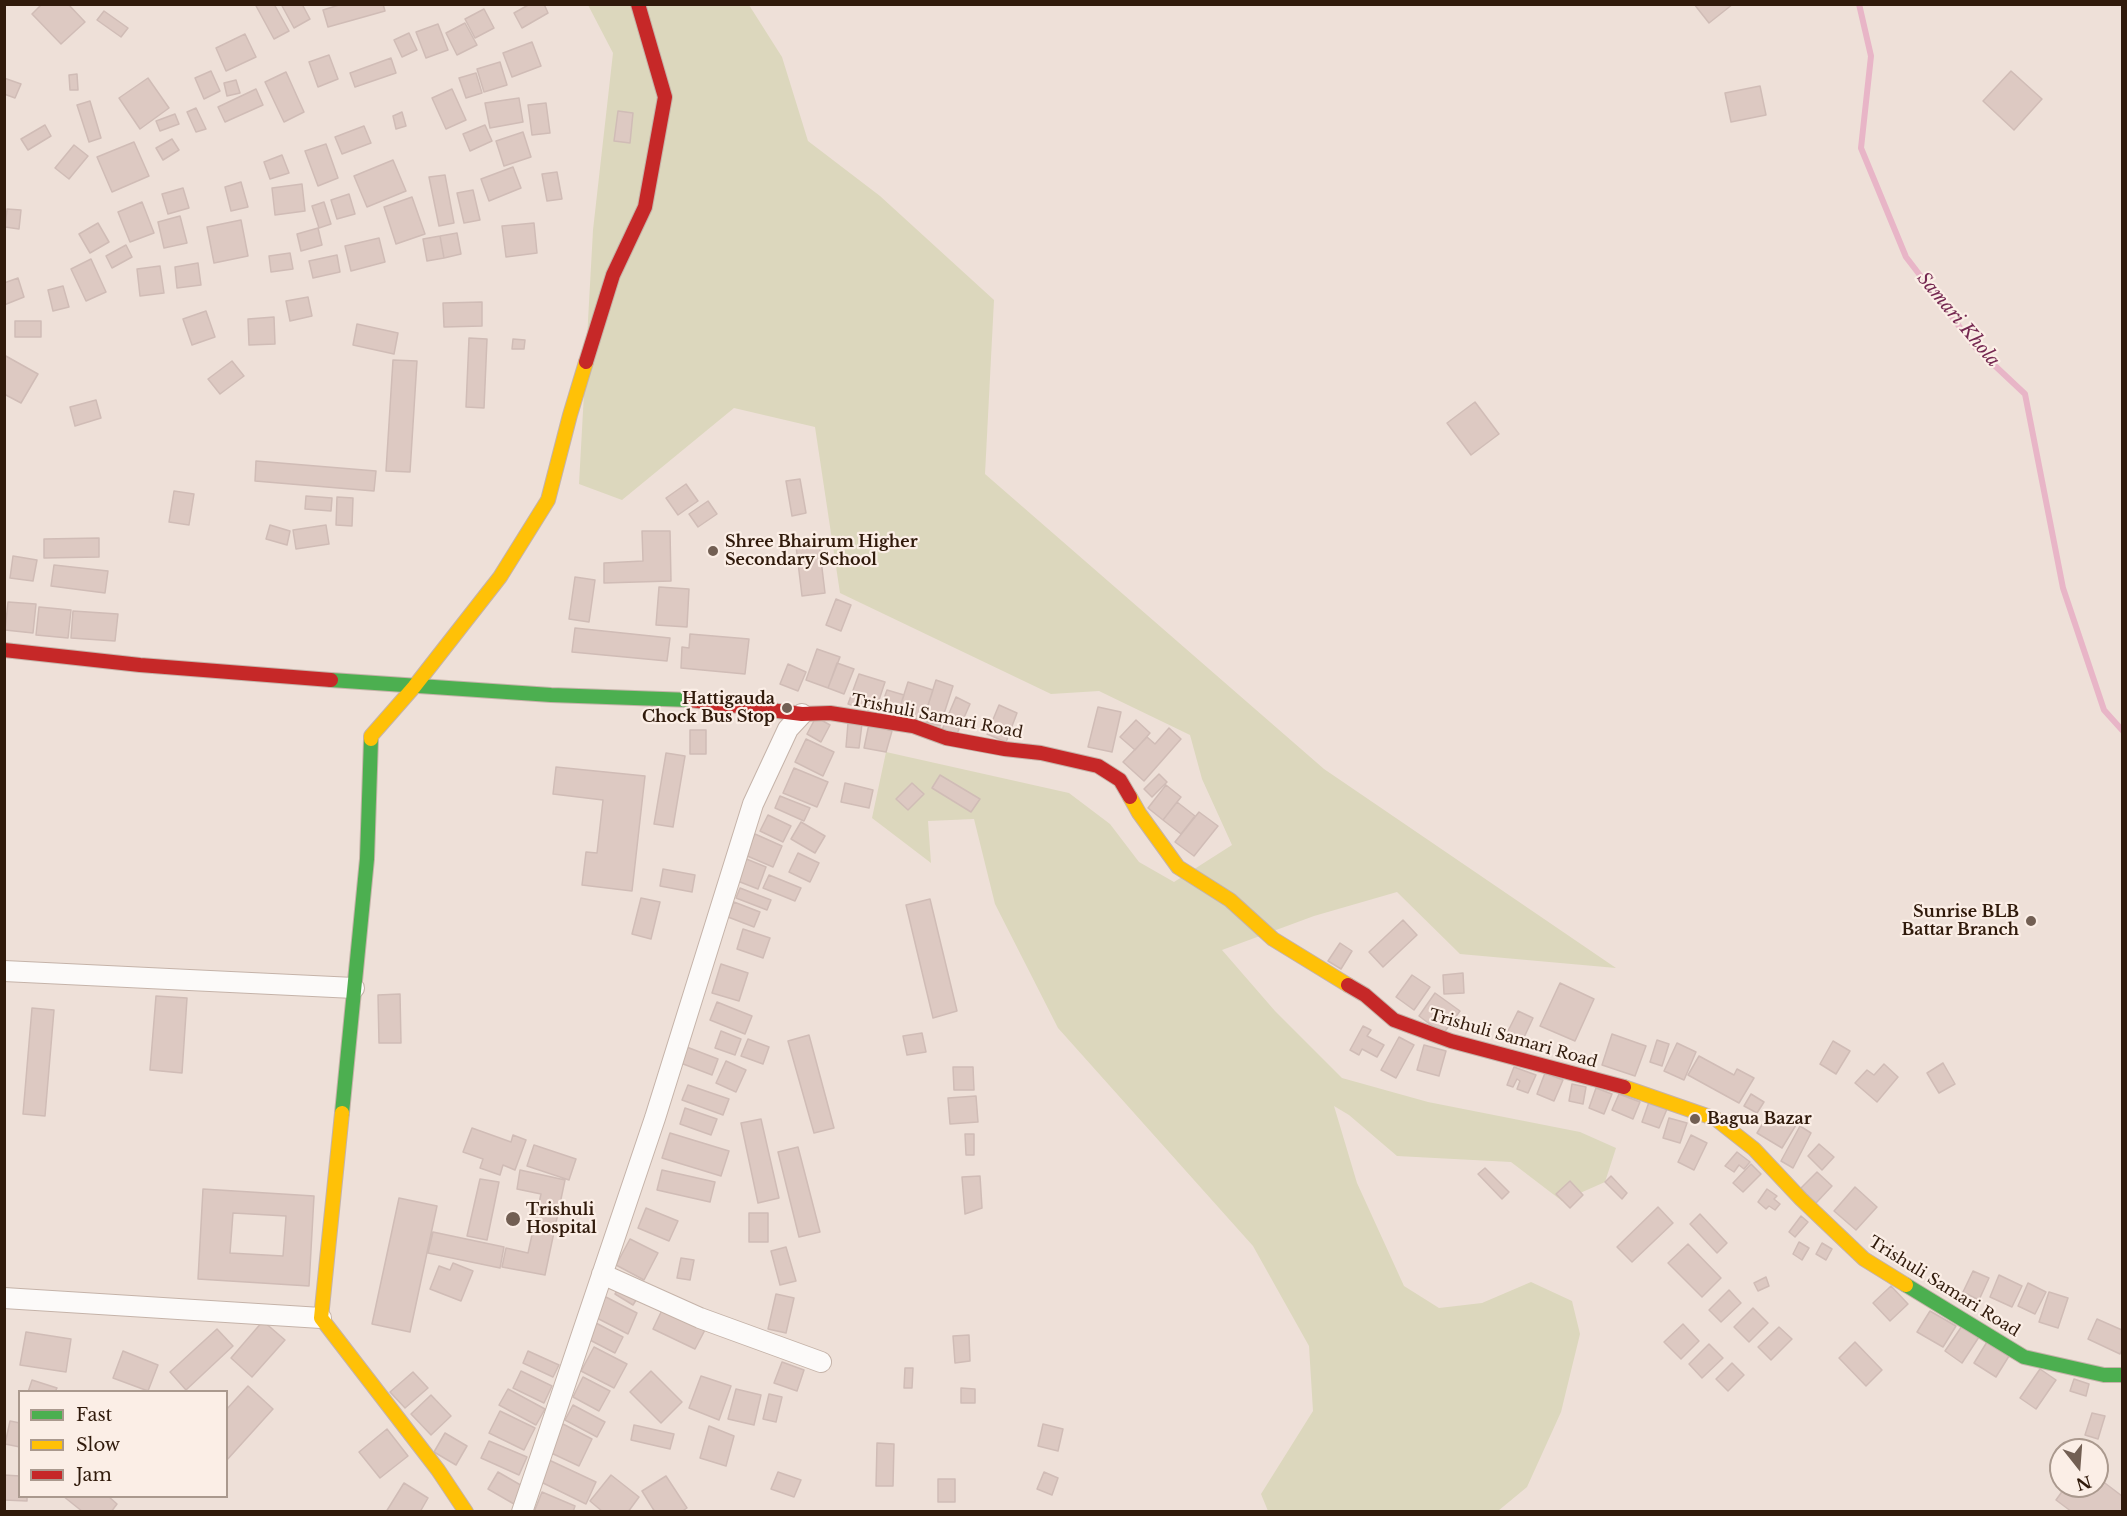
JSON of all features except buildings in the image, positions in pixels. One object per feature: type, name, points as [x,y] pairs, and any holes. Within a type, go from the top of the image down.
[{"type":"street","points":[[466,1512],[438,1470],[321,1318],[367,859],[371,736],[414,687],[500,577],[548,500],[570,415],[614,275],[645,207],[665,97],[638,4]]},
{"type":"street","name":"Trishuli Samari Road","points":[[4,650],[140,665],[414,687],[551,695],[678,698],[802,714],[830,713],[913,726],[946,738],[1041,753],[1098,766],[1120,780],[1139,813],[1178,867],[1230,900],[1273,939],[1365,995],[1394,1020],[1451,1041],[1626,1088],[1716,1119],[1754,1149],[1802,1200],[1864,1259],[2024,1357],[2104,1375],[2122,1375]]},
{"type":"street","points":[[522,1512],[655,1118],[753,804],[788,729],[802,714]]},
{"type":"street","points":[[4,970],[354,988]]},
{"type":"street","points":[[602,1274],[700,1318],[821,1362]]},
{"type":"street","points":[[4,1298],[321,1318]]},
{"type":"shaded area","points":[[588,5],[749,5],[782,57],[808,141],[880,196],[994,300],[985,474],[1324,769],[1616,968],[1460,954],[1397,892],[1314,916],[1222,950],[1275,1011],[1342,1078],[1428,1102],[1580,1132],[1616,1148],[1605,1182],[1562,1201],[1511,1162],[1397,1156],[1349,1115],[1334,1106],[1357,1183],[1404,1286],[1439,1308],[1482,1303],[1531,1282],[1572,1301],[1580,1334],[1561,1412],[1527,1487],[1498,1511],[1268,1511],[1261,1494],[1313,1411],[1309,1346],[1253,1246],[1058,1028],[995,904],[974,819],[928,821],[931,863],[872,818],[886,752],[1069,793],[1110,824],[1139,862],[1174,882],[1232,845],[1202,779],[1190,735],[1099,691],[1051,694],[840,593],[815,427],[734,408],[622,500],[579,484],[593,230],[613,53]]},
{"type":"waterway","name":"Samari Khola","points":[[1859,4],[1871,56],[1861,148],[1906,257],[1975,347],[2025,394],[2063,588],[2104,710],[2122,730]]},
{"type":"traffic: fast","points":[[331,680],[551,695],[690,700]]},
{"type":"traffic: fast","points":[[342,1113],[367,859],[371,739]]},
{"type":"traffic: fast","points":[[1906,1285],[2024,1357],[2104,1375],[2122,1375]]},
{"type":"traffic: slow","points":[[371,739],[371,736],[414,687],[500,577],[548,500],[586,362]]},
{"type":"traffic: slow","points":[[1130,797],[1178,867],[1230,900],[1273,939],[1348,985]]},
{"type":"traffic: slow","points":[[1624,1087],[1716,1119],[1754,1149],[1801,1199],[1864,1259],[1906,1285]]},
{"type":"traffic: slow","points":[[342,1113],[321,1318],[438,1470],[466,1512]]},
{"type":"traffic: jam","points":[[586,362],[613,275],[645,207],[665,97],[638,4]]},
{"type":"traffic: jam","points":[[4,650],[140,665],[331,680]]},
{"type":"traffic: jam","points":[[690,700],[802,714],[830,713],[913,726],[946,738],[1041,753],[1098,766],[1120,780],[1130,797]]},
{"type":"traffic: jam","points":[[1348,985],[1365,995],[1394,1020],[1451,1041],[1624,1087]]},
{"type":"place","name":"Shree Bhairum Higher Secondary School","points":[[713,551]]},
{"type":"place","name":"Hattigauda Chock Bus Stop","points":[[787,708]]},
{"type":"place","name":"Sunrise BLB Battar Branch","points":[[2031,921]]},
{"type":"place","name":"Bagua Bazar","points":[[1695,1119]]},
{"type":"place","name":"Trishuli Hospital","points":[[513,1219]]}]
